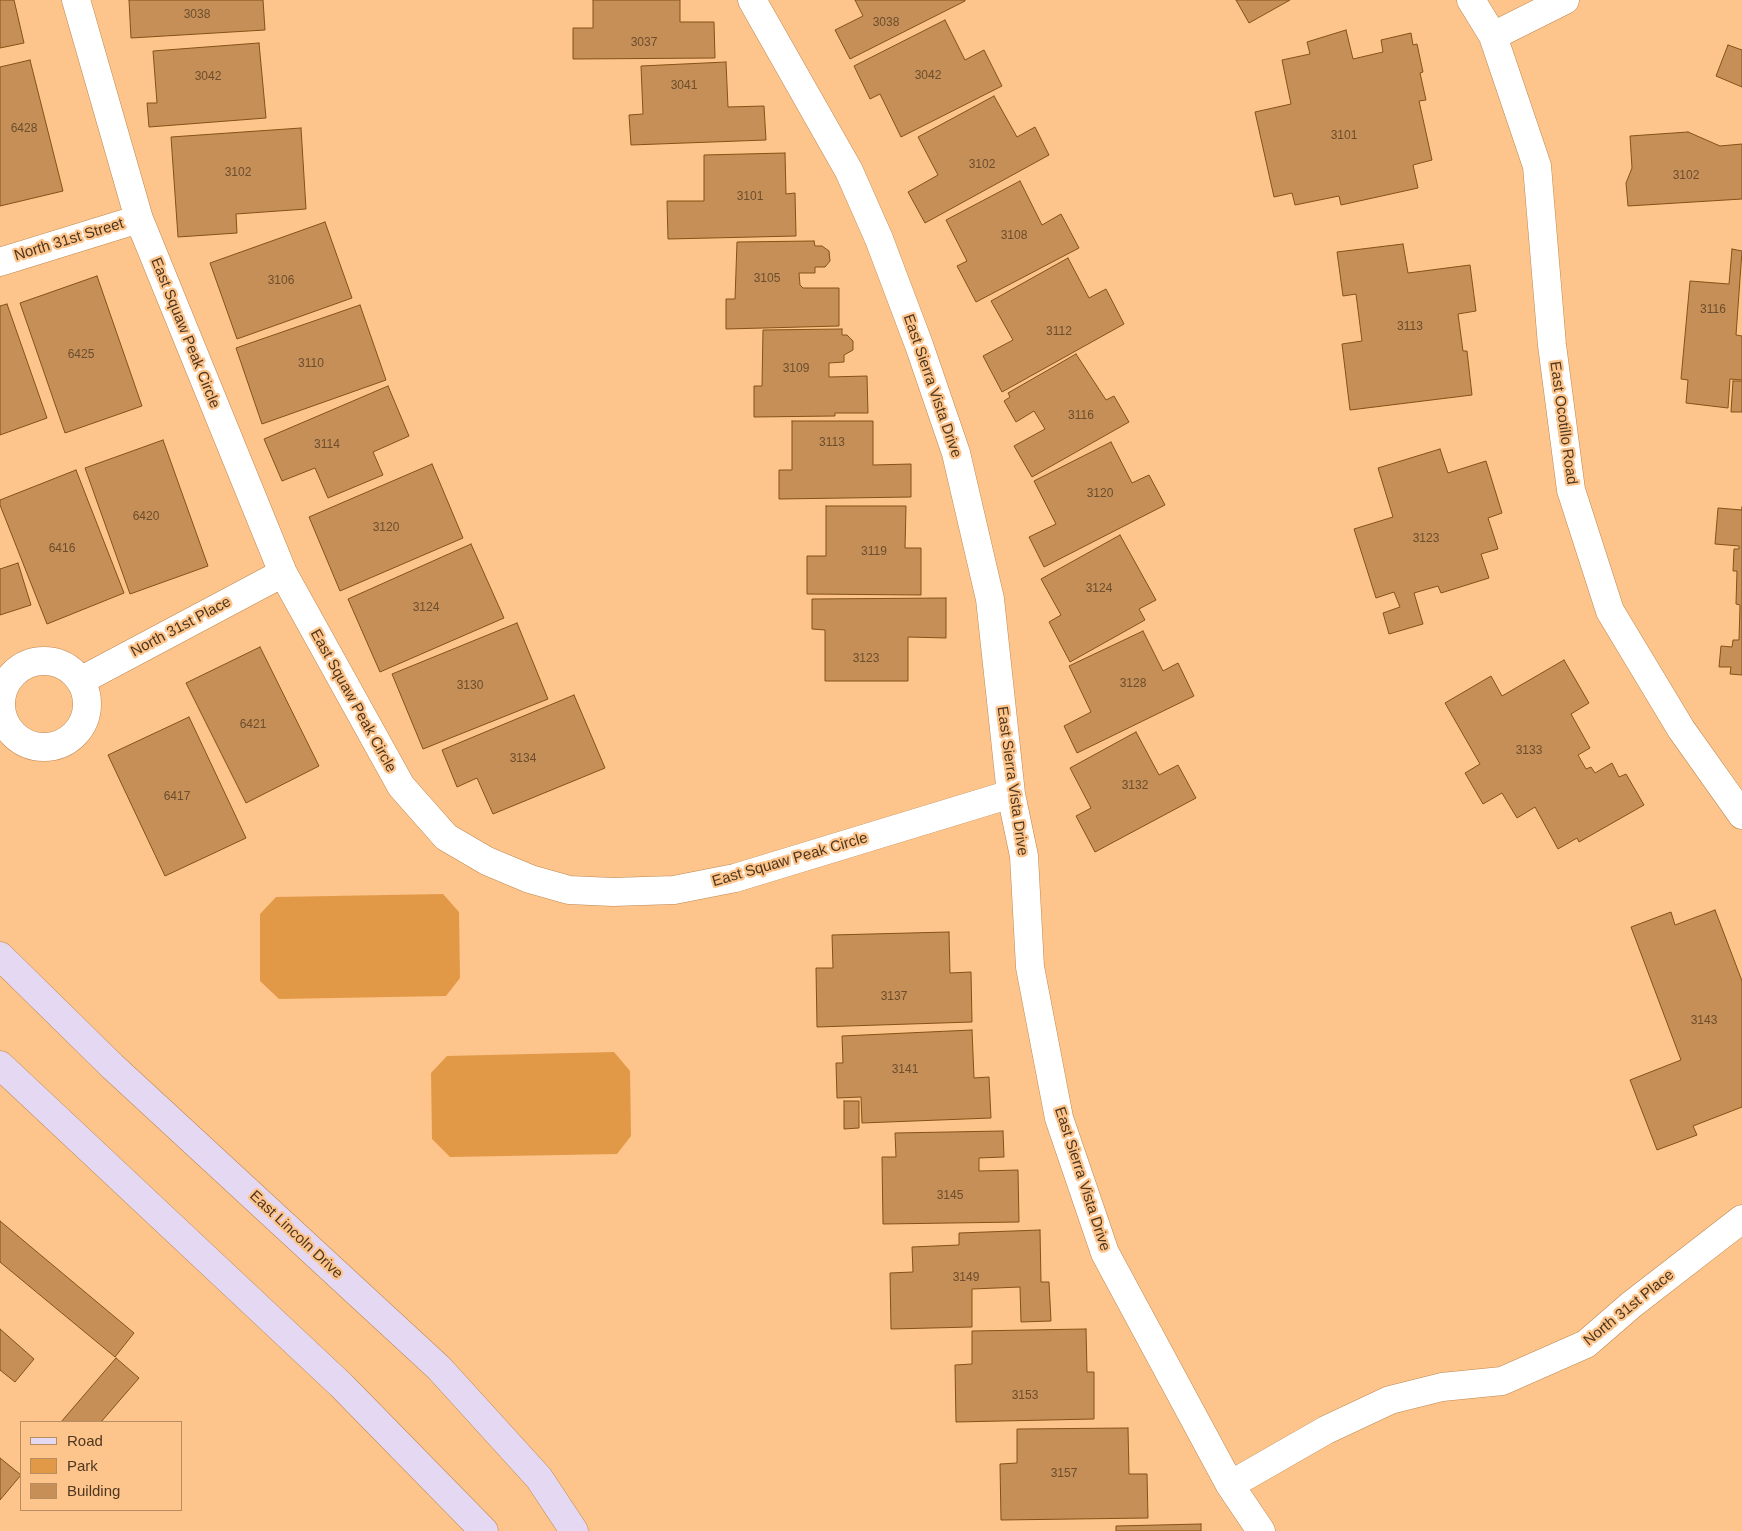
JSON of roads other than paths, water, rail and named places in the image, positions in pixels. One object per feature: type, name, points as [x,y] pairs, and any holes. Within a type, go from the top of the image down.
[{"type":"main road","name":"East Lincoln Drive","points":[[0,956],[112,1066],[439,1368],[538,1478],[574,1531]]},
{"type":"main road","points":[[0,1065],[327,1372],[484,1531]]},
{"type":"street","name":"East Squaw Peak Circle","points":[[76,0],[139,219],[282,573],[401,786],[446,837],[487,862],[530,879],[569,890],[613,892],[674,890],[735,878],[1011,794]]},
{"type":"street","name":"East Sierra Vista Drive","points":[[752,0],[849,171],[879,239],[913,327],[956,453],[990,599],[1011,794],[1024,856],[1030,967],[1059,1118],[1106,1253],[1230,1485],[1261,1531]]},
{"type":"street","name":"East Ocotillo Road","points":[[1470,0],[1493,36],[1537,166],[1552,344],[1571,490],[1610,611],[1681,729],[1742,815]]},
{"type":"street","points":[[1493,36],[1565,0]]},
{"type":"street","name":"North 31st Street","points":[[0,262],[139,219]]},
{"type":"street","name":"North 31st Place","points":[[80,680],[282,573]]},
{"type":"street","name":"North 31st Place","points":[[1230,1485],[1326,1430],[1390,1400],[1442,1387],[1502,1381],[1586,1344],[1631,1305],[1742,1219]]}]
